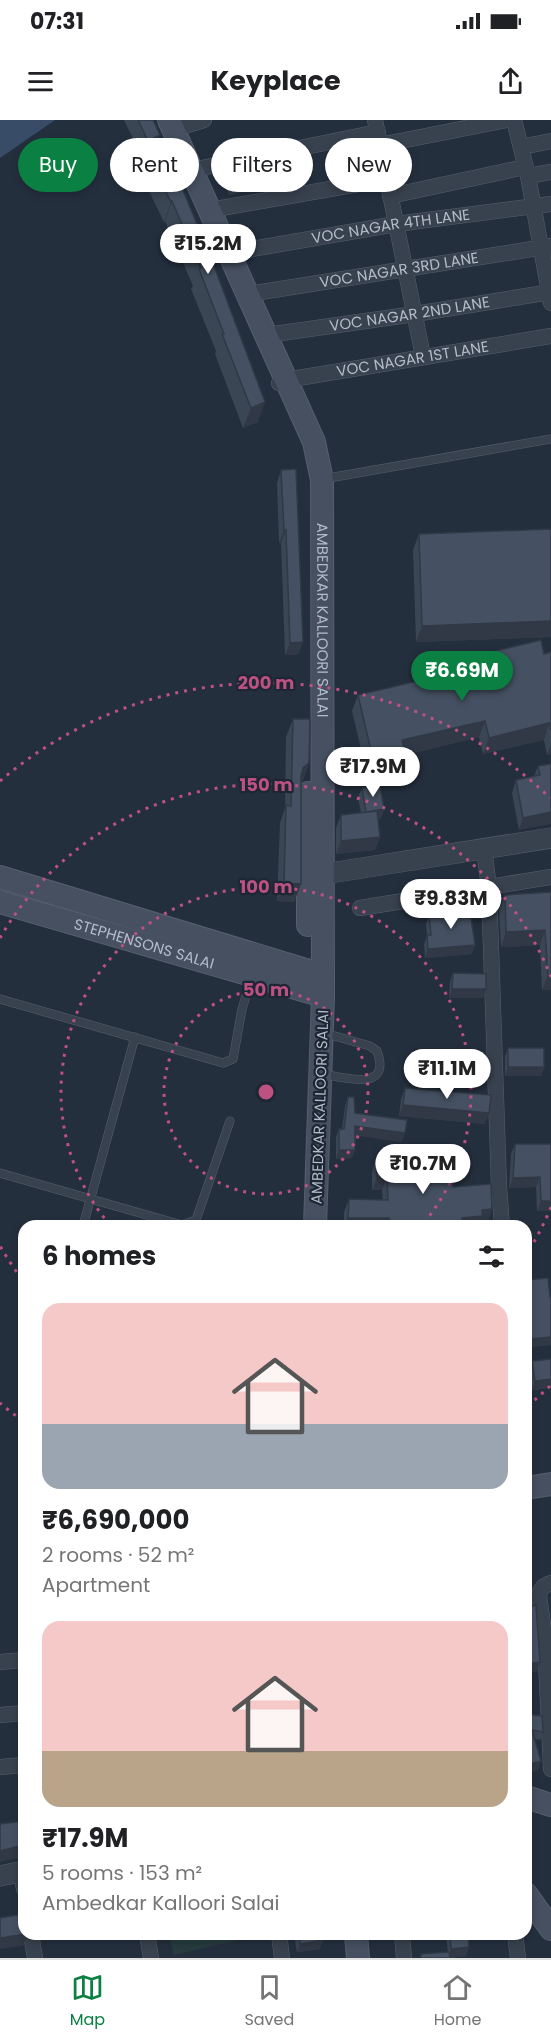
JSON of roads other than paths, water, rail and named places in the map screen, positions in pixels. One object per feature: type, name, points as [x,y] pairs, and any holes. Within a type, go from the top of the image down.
[{"type":"main road","name":"AMBEDKAR KALLOORI SALAI","points":[[167,123],[175,138]]},
{"type":"main road","name":"AMBEDKAR KALLOORI SALAI","points":[[167,123],[281,382],[314,442],[322,480],[315,873]]},
{"type":"main road","name":"AMBEDKAR KALLOORI SALAI","points":[[199,186],[267,335],[300,442],[307,480],[316,982],[300,1220]]},
{"type":"main road","name":"STEPHENSONS SALAI","points":[[0,877],[316,982]]},
{"type":"main road","name":"STEPHENSONS SALAI","points":[[0,902],[252,975],[316,982]]},
{"type":"main road","name":"AMBEDKAR KALLOORI SALAI","points":[[315,1220],[322,1033],[316,982]]},
{"type":"main road","points":[[532,1487],[551,1484]]},
{"type":"main road","points":[[532,1799],[551,1805]]},
{"type":"main road","points":[[532,1902],[551,1929]]},
{"type":"main road","points":[[356,1940],[358,1958]]},
{"type":"street","points":[[167,123],[204,120]]},
{"type":"street","points":[[199,169],[378,132],[507,120]]},
{"type":"street","points":[[514,120],[532,206],[546,247],[550,296]]},
{"type":"street","points":[[520,147],[551,141]]},
{"type":"street","points":[[390,196],[526,172],[551,172]]},
{"type":"street","points":[[210,210],[325,189]]},
{"type":"street","points":[[389,192],[423,356]]},
{"type":"street","name":"VOC NAGAR 4TH LANE","points":[[229,253],[396,224],[551,204]]},
{"type":"street","name":"VOC NAGAR 3RD LANE","points":[[248,294],[546,247]]},
{"type":"street","name":"VOC NAGAR 2ND LANE","points":[[267,335],[550,296]]},
{"type":"street","name":"VOC NAGAR 1ST LANE","points":[[281,382],[551,336]]},
{"type":"street","points":[[315,873],[551,838]]},
{"type":"street","points":[[484,848],[489,888],[502,1220]]},
{"type":"street","points":[[360,908],[551,877]]},
{"type":"street","points":[[550,1584],[540,1591],[539,1596],[545,1639],[551,1769]]},
{"type":"street","points":[[0,1662],[18,1660]]},
{"type":"street","points":[[0,1715],[18,1714]]},
{"type":"street","points":[[0,1767],[18,1766]]},
{"type":"street","points":[[0,1876],[18,1878]]},
{"type":"street","points":[[32,1940],[35,1958]]},
{"type":"street","points":[[148,1940],[151,1958]]},
{"type":"street","points":[[280,1940],[282,1958]]},
{"type":"street","points":[[402,1940],[404,1958]]},
{"type":"street","points":[[516,1940],[518,1958]]},
{"type":"lane","points":[[322,480],[551,439]]},
{"type":"lane","points":[[0,999],[223,1063],[233,1059],[242,1009],[252,975]]},
{"type":"lane","points":[[321,1074],[365,1080],[375,1078],[380,1072],[377,1051],[370,1046],[322,1033]]},
{"type":"lane","points":[[85,1220],[135,1037]]},
{"type":"lane","points":[[196,1220],[230,1121]]},
{"type":"lane","points":[[0,1173],[164,1220]]},
{"type":"water","points":[[0,120],[55,120],[29,138],[18,138],[18,146],[0,158]]}]
